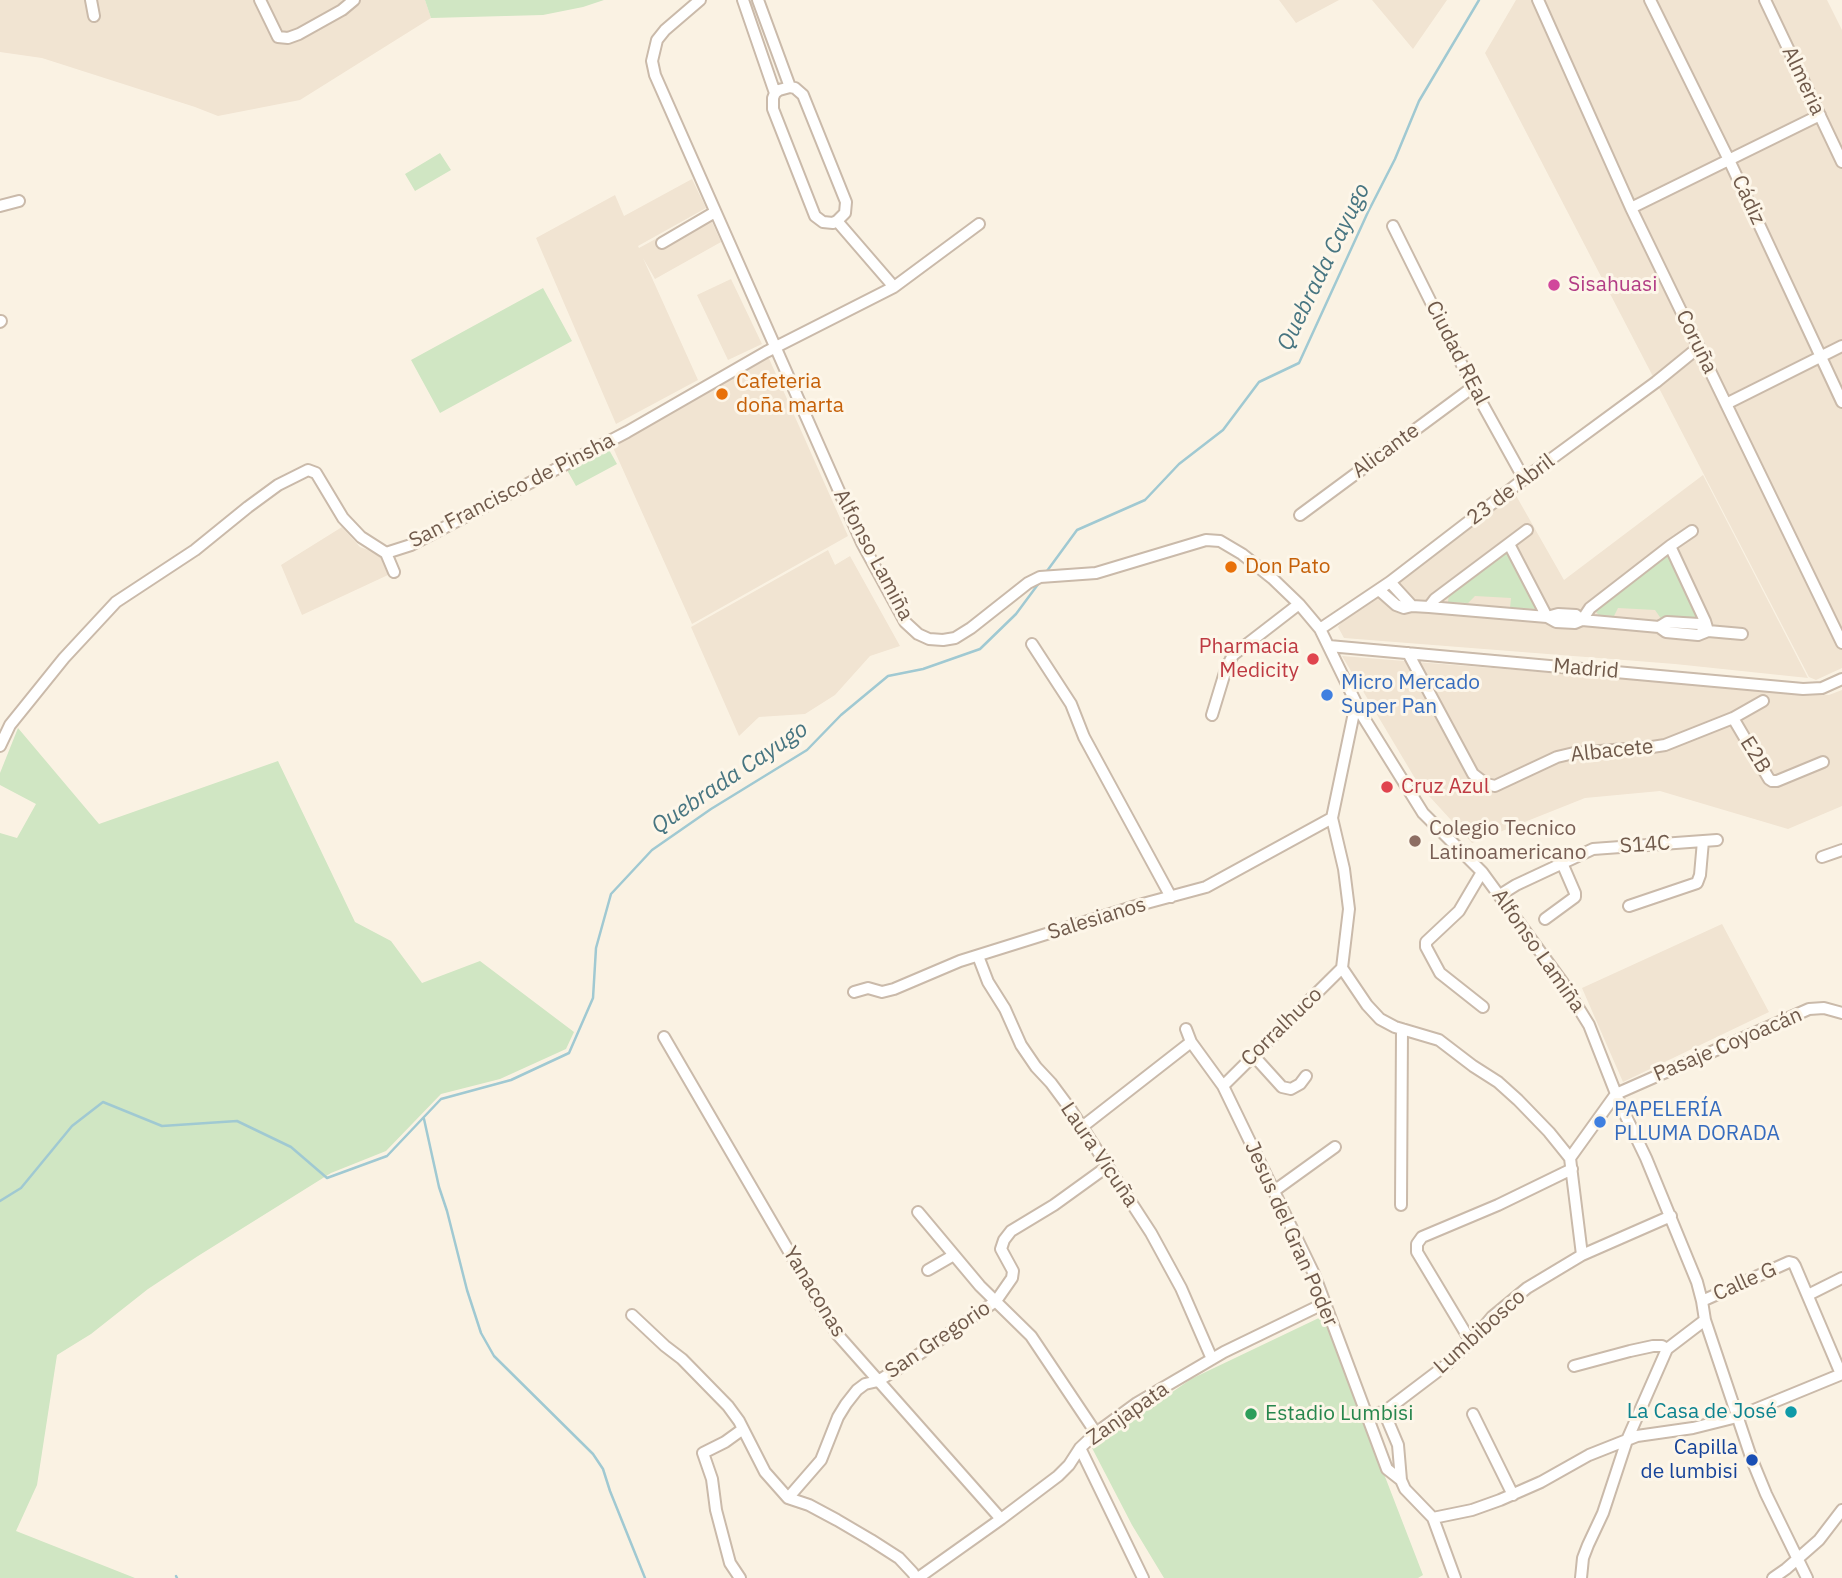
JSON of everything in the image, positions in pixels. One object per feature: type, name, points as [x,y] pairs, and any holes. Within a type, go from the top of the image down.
[{"type":"street","points":[[91,0],[94,16]]},
{"type":"street","points":[[260,0],[278,37],[288,38],[299,34],[340,5],[354,0]]},
{"type":"street","name":"Alfonso Lamiña","points":[[700,0],[657,40],[652,61],[655,75],[862,543],[905,622],[918,634],[929,639],[955,638],[1028,583],[1045,576],[1096,573],[1206,540],[1220,541],[1242,554],[1299,604],[1320,629],[1374,736],[1423,813],[1482,872],[1563,983],[1589,1025],[1697,1282],[1705,1321],[1752,1460],[1807,1578]]},
{"type":"street","points":[[743,0],[775,93],[773,109],[813,211],[823,222],[837,221],[845,213],[846,202],[803,95],[790,87],[775,93]]},
{"type":"street","points":[[758,0],[790,87]]},
{"type":"street","name":"Coruña","points":[[1538,0],[1631,208],[1842,643]]},
{"type":"street","name":"Cádiz","points":[[1650,0],[1729,160],[1842,402]]},
{"type":"street","name":"Almeria","points":[[1765,0],[1842,162]]},
{"type":"street","points":[[1631,208],[1820,116]]},
{"type":"street","points":[[0,206],[19,201]]},
{"type":"street","points":[[662,243],[715,212]]},
{"type":"street","points":[[837,221],[894,287]]},
{"type":"street","name":"San Francisco de Pinsha","points":[[0,746],[10,725],[64,658],[116,602],[195,550],[278,485],[308,470],[316,473],[343,519],[361,537],[386,553],[411,545],[626,432],[775,348],[894,287],[979,224]]},
{"type":"street","name":"Ciudad REal","points":[[1393,226],[1473,387],[1524,479]]},
{"type":"street","points":[[1726,404],[1842,346]]},
{"type":"street","name":"23 de Abril","points":[[1320,629],[1380,590],[1699,347]]},
{"type":"street","name":"Alicante","points":[[1300,515],[1473,387]]},
{"type":"street","points":[[1429,607],[1435,599],[1527,530]]},
{"type":"street","points":[[1582,620],[1590,608],[1692,531]]},
{"type":"street","points":[[1509,544],[1547,617]]},
{"type":"street","points":[[1670,546],[1708,631]]},
{"type":"street","points":[[386,553],[394,572]]},
{"type":"street","points":[[1390,582],[1412,606]]},
{"type":"street","points":[[1380,590],[1395,605],[1404,608],[1429,607],[1547,617],[1558,614],[1576,615],[1582,620],[1659,627],[1668,622],[1699,624],[1708,631],[1742,634]]},
{"type":"street","points":[[1212,715],[1233,655],[1299,604]]},
{"type":"street","points":[[1032,644],[1070,704],[1084,737],[1171,897]]},
{"type":"street","name":"Madrid","points":[[1329,646],[1803,689],[1822,688],[1842,679]]},
{"type":"street","name":"Albacete","points":[[1408,653],[1473,774],[1486,784],[1495,786],[1557,757],[1665,745],[1732,718],[1763,701]]},
{"type":"street","points":[[1356,703],[1332,818],[1344,869],[1349,909],[1342,968],[1380,1019],[1439,1040],[1498,1082],[1549,1132],[1571,1164],[1582,1255]]},
{"type":"street","name":"E2B","points":[[1732,718],[1772,781],[1823,762]]},
{"type":"street","name":"Salesianos","points":[[854,992],[868,988],[882,992],[894,989],[960,961],[1206,887],[1332,818]]},
{"type":"street","name":"S14C","points":[[1500,895],[1593,849],[1717,840]]},
{"type":"street","points":[[1629,906],[1698,883],[1703,841]]},
{"type":"street","points":[[1822,857],[1842,849]]},
{"type":"street","points":[[1545,919],[1575,897],[1562,863]]},
{"type":"street","points":[[1482,872],[1459,911],[1426,942],[1426,947],[1440,973],[1483,1007]]},
{"type":"street","name":"Laura Vicuña","points":[[978,956],[988,982],[1005,1009],[1021,1045],[1082,1127],[1151,1233],[1181,1288],[1212,1359]]},
{"type":"street","name":"Corralhuco","points":[[1223,1086],[1342,968]]},
{"type":"street","name":"Pasaje Coyoacán","points":[[1616,1094],[1809,1009],[1824,1008],[1842,1013]]},
{"type":"street","points":[[1401,1205],[1402,1029]]},
{"type":"street","name":"Jesus del Gran Poder","points":[[1186,1030],[1191,1042],[1223,1086],[1314,1274],[1387,1469],[1401,1480],[1405,1489],[1433,1518],[1455,1578]]},
{"type":"street","name":"Yanaconas","points":[[664,1037],[837,1334],[1001,1520]]},
{"type":"street","points":[[1082,1127],[1191,1042]]},
{"type":"street","points":[[1253,1055],[1282,1087],[1291,1089],[1300,1084],[1306,1076]]},
{"type":"street","points":[[1471,1342],[1417,1252],[1417,1244],[1422,1237],[1498,1205],[1571,1164],[1616,1094]]},
{"type":"street","points":[[1274,1191],[1335,1147]]},
{"type":"street","name":"San Gregorio","points":[[788,1498],[821,1460],[838,1417],[857,1390],[902,1366],[996,1301],[1012,1278],[1013,1271],[1001,1249],[1011,1231],[1054,1205],[1108,1166]]},
{"type":"street","points":[[918,1212],[980,1286],[1031,1336],[1096,1433]]},
{"type":"street","name":"Lumbibosco","points":[[1367,1415],[1384,1412],[1446,1365],[1471,1342],[1492,1317],[1527,1288],[1582,1255],[1671,1216]]},
{"type":"street","points":[[928,1270],[954,1255]]},
{"type":"street","name":"Calle G","points":[[1702,1301],[1789,1262],[1795,1266],[1842,1374]]},
{"type":"street","points":[[1808,1295],[1842,1278]]},
{"type":"street","name":"Zanjapata","points":[[917,1578],[1001,1520],[1058,1476],[1096,1433],[1137,1403],[1212,1359],[1325,1303]]},
{"type":"street","points":[[632,1315],[706,1382],[728,1406],[765,1472],[788,1498],[828,1515],[871,1541],[898,1558],[917,1578]]},
{"type":"street","points":[[1581,1578],[1583,1558],[1627,1440],[1667,1349],[1705,1321]]},
{"type":"street","points":[[1574,1366],[1653,1346],[1667,1349]]},
{"type":"street","points":[[1433,1518],[1472,1510],[1513,1494],[1541,1482],[1589,1455],[1637,1436],[1693,1428],[1737,1417],[1842,1374]]},
{"type":"street","points":[[1384,1412],[1398,1445],[1401,1480]]},
{"type":"street","points":[[1473,1414],[1513,1494]]},
{"type":"street","points":[[740,1578],[730,1563],[716,1510],[712,1479],[703,1453],[743,1429]]},
{"type":"street","points":[[1080,1448],[1143,1578]]},
{"type":"street","points":[[1773,1578],[1819,1540],[1842,1510]]},
{"type":"shaded area","points":[[0,0],[425,0],[431,18],[300,100],[218,116],[42,58],[0,52]]},
{"type":"shaded area","points":[[1279,0],[1339,0],[1296,23]]},
{"type":"shaded area","points":[[1372,0],[1447,0],[1413,49]]},
{"type":"shaded area","points":[[1516,0],[1827,0],[1842,30],[1842,668],[1816,680],[1809,677],[1485,53]]},
{"type":"shaded area","points":[[692,179],[706,208],[638,246],[639,248],[707,211],[721,242],[655,279],[643,258],[698,380],[616,424],[536,238],[615,195],[624,216]]},
{"type":"shaded area","points":[[731,279],[762,344],[728,360],[697,295]]},
{"type":"shaded area","points":[[767,354],[848,536],[692,624],[611,443]]},
{"type":"shaded area","points":[[1703,475],[1808,678],[1675,664],[1344,638],[1338,627],[1343,620],[1376,598],[1514,492],[1564,580]]},
{"type":"shaded area","points":[[342,527],[360,547],[379,554],[388,575],[302,615],[281,565]]},
{"type":"shaded area","points":[[828,550],[835,565],[850,556],[900,646],[870,656],[835,695],[805,714],[759,717],[739,736],[691,627]]},
{"type":"shaded area","points":[[1342,656],[1829,695],[1842,690],[1842,806],[1788,829],[1660,791],[1585,798],[1472,843],[1419,785]]},
{"type":"shaded area","points":[[1722,924],[1769,1012],[1623,1082],[1582,988]]},
{"type":"green space","points":[[425,0],[604,0],[543,15],[431,18]]},
{"type":"green space","points":[[440,153],[451,170],[415,191],[405,174]]},
{"type":"green space","points":[[543,288],[572,341],[440,413],[411,360]]},
{"type":"green space","points":[[608,448],[617,464],[576,486],[567,470]]},
{"type":"green space","points":[[1507,551],[1539,609],[1510,608],[1511,598],[1475,596],[1468,603],[1448,602],[1449,594]]},
{"type":"green space","points":[[1671,551],[1706,619],[1662,620],[1655,610],[1618,608],[1614,616],[1599,615],[1596,612],[1597,607]]},
{"type":"green space","points":[[18,728],[99,824],[278,761],[355,922],[391,941],[422,983],[480,961],[574,1032],[566,1049],[500,1079],[441,1094],[386,1151],[331,1173],[148,1289],[91,1334],[57,1355],[37,1485],[16,1531],[135,1578],[0,1578],[0,833],[17,838],[36,804],[0,785],[0,773]]},
{"type":"green space","name":"Estadio Lumbisi","points":[[1323,1316],[1423,1575],[1418,1578],[1164,1578],[1132,1525],[1092,1448],[1191,1379]]},
{"type":"waterway","name":"Quebrada Cayugo","points":[[1047,571],[1077,530],[1145,500],[1179,464],[1223,430],[1259,382],[1299,363],[1395,159],[1419,101],[1479,0]]},
{"type":"waterway","name":"Quebrada Cayugo","points":[[0,1201],[21,1188],[72,1126],[103,1102],[162,1126],[237,1121],[291,1147],[327,1178],[387,1156],[441,1099],[511,1080],[569,1053],[593,998],[596,948],[611,894],[652,850],[711,809],[807,750],[841,715],[888,676],[923,669],[980,649],[1016,614],[1039,583]]},
{"type":"waterway","points":[[424,1119],[439,1187],[481,1333],[494,1356],[593,1454],[603,1469],[645,1578]]},
{"type":"place","name":"Sisahuasi","points":[[1554,285]]},
{"type":"place","name":"Cafeteria doña marta","points":[[722,394]]},
{"type":"place","name":"Don Pato","points":[[1231,567]]},
{"type":"place","name":"Pharmacia Medicity","points":[[1313,659]]},
{"type":"place","name":"Micro Mercado Super Pan","points":[[1327,695]]},
{"type":"place","name":"Cruz Azul","points":[[1387,787]]},
{"type":"place","name":"Colegio Tecnico Latinoamericano","points":[[1415,841]]},
{"type":"place","name":"PAPELERÍA PLLUMA DORADA","points":[[1600,1122]]},
{"type":"place","name":"La Casa de José","points":[[1791,1412]]},
{"type":"place","name":"Estadio Lumbisi","points":[[1251,1414]]},
{"type":"place","name":"Capilla de lumbisi","points":[[1752,1460]]}]
